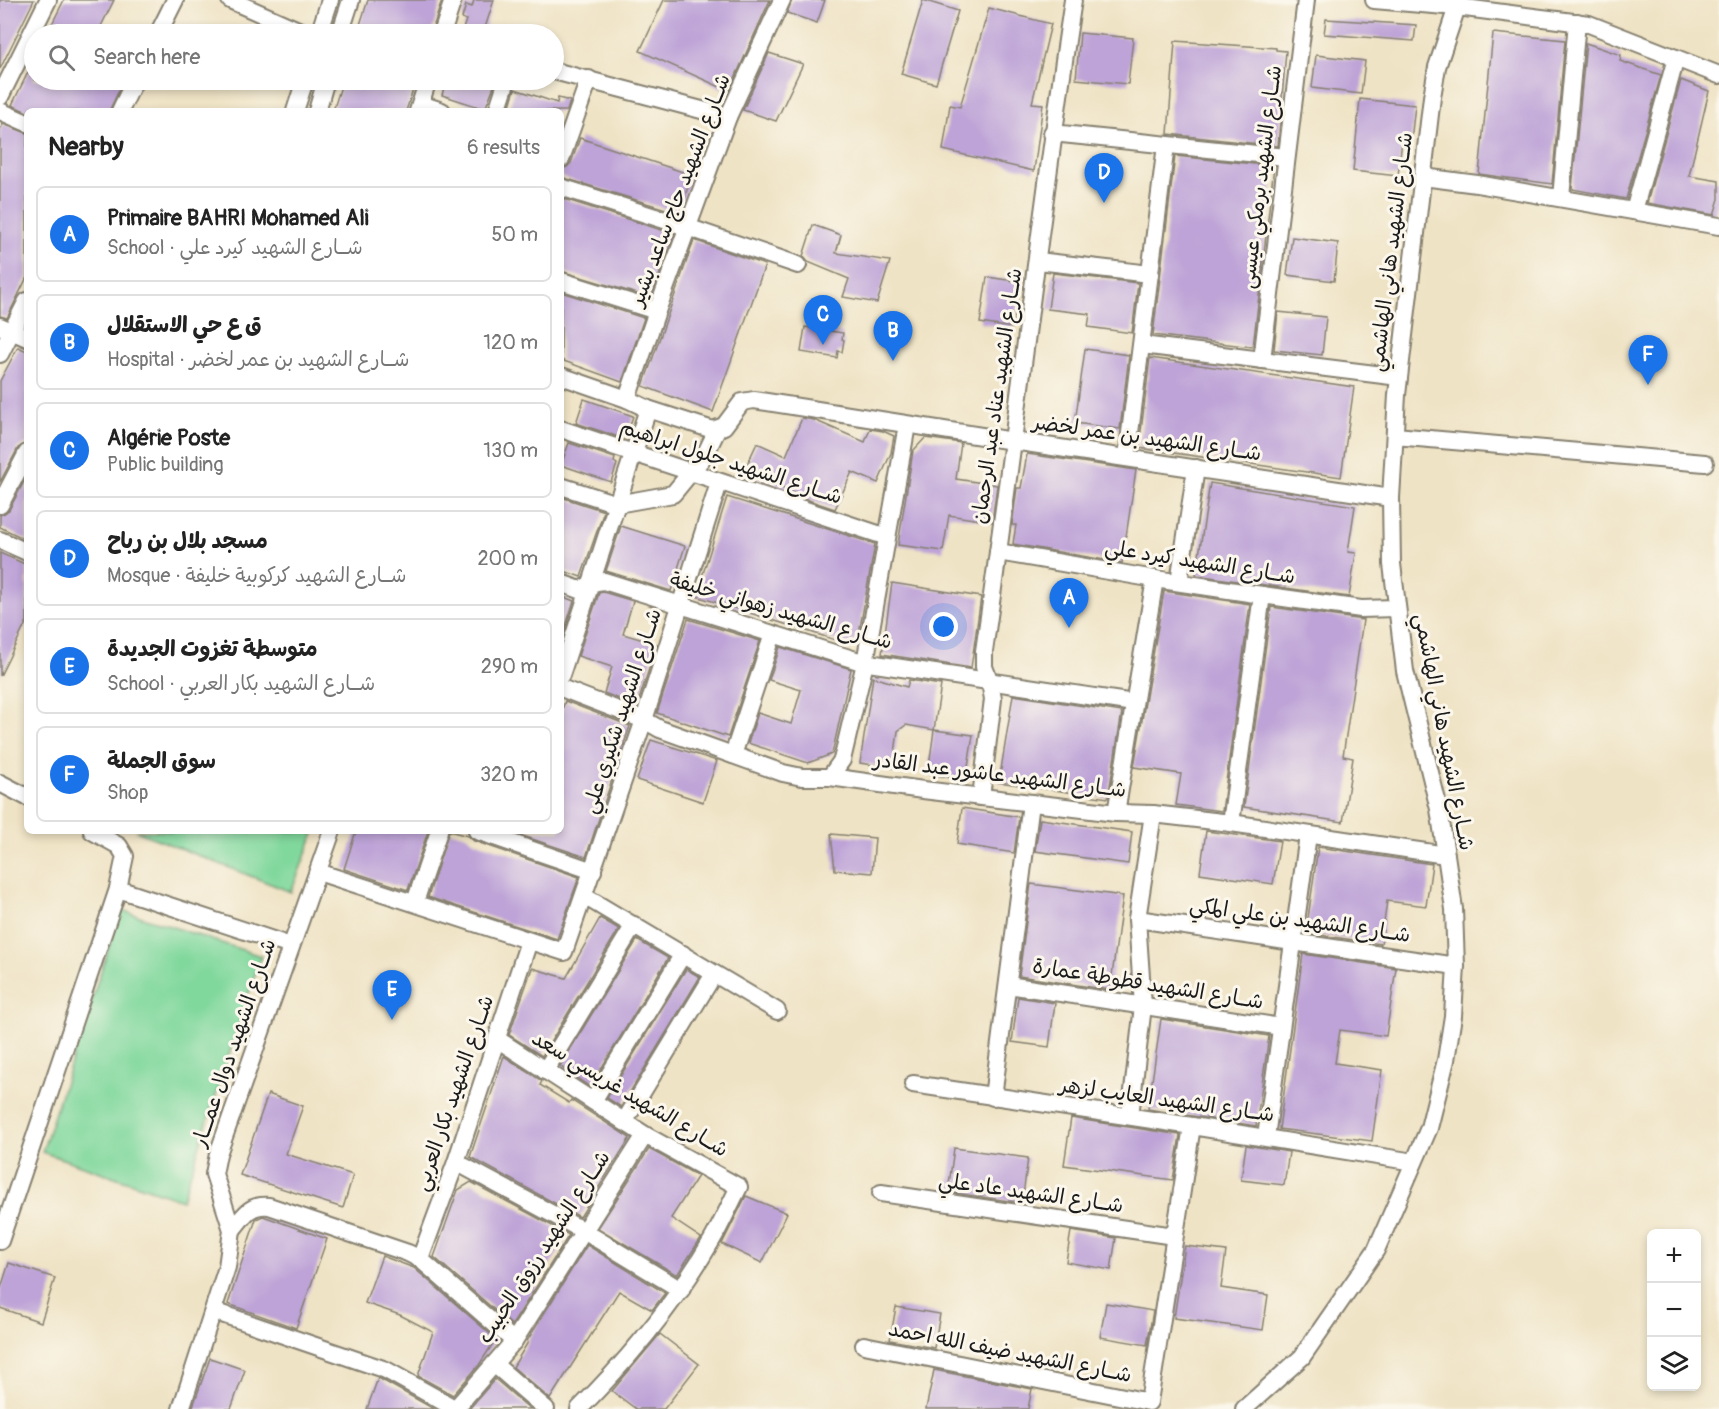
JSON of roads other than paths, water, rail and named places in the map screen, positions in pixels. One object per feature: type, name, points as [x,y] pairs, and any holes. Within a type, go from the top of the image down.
[{"type":"street","points":[[36,24],[48,0]]},
{"type":"street","points":[[163,24],[175,0]]},
{"type":"street","points":[[230,0],[284,24]]},
{"type":"street","points":[[322,24],[330,0]]},
{"type":"street","points":[[343,24],[351,0]]},
{"type":"street","points":[[445,24],[453,0]]},
{"type":"street","name":"شــارع الشهيد حاج ساعد بشير","points":[[627,399],[728,117],[782,0]]},
{"type":"street","name":"شــارع الشهيد عناد عبد الرحمان","points":[[981,797],[993,699],[984,667],[984,651],[1038,261],[1053,133],[1073,0]]},
{"type":"street","name":"شــارع الشهيد برمكي عيسى","points":[[1262,360],[1306,0]]},
{"type":"street","points":[[1374,0],[1410,1],[1457,7],[1520,7],[1589,24],[1719,75]]},
{"type":"street","name":"شــارع الشهيد هاني الهاشمي","points":[[1244,1409],[1302,1357],[1376,1250],[1429,1128],[1446,1060],[1453,1016],[1456,966],[1454,909],[1439,809],[1405,671],[1392,564],[1391,498],[1399,377],[1432,97],[1437,67],[1457,7]]},
{"type":"street","points":[[1561,198],[1577,22]]},
{"type":"street","points":[[0,97],[24,48]]},
{"type":"street","points":[[1634,211],[1676,58]]},
{"type":"street","points":[[564,73],[728,117]]},
{"type":"street","points":[[564,148],[589,79]]},
{"type":"street","points":[[121,108],[130,90]]},
{"type":"street","points":[[296,108],[302,90]]},
{"type":"street","points":[[318,108],[323,90]]},
{"type":"street","points":[[420,107],[425,90]]},
{"type":"street","points":[[498,108],[504,90]]},
{"type":"street","points":[[0,111],[24,122]]},
{"type":"street","points":[[1053,133],[1286,157]]},
{"type":"street","points":[[1127,457],[1166,145]]},
{"type":"street","points":[[1423,177],[1561,198],[1719,226]]},
{"type":"street","points":[[564,188],[798,265]]},
{"type":"street","points":[[1038,261],[1150,274]]},
{"type":"street","points":[[564,282],[657,311]]},
{"type":"street","points":[[0,354],[24,308]]},
{"type":"street","points":[[1142,345],[1399,377]]},
{"type":"street","points":[[564,377],[627,399],[648,409],[717,430],[705,455],[673,494],[617,504],[564,487]]},
{"type":"street","name":"شــارع الشهيد بن عمر لخضر","points":[[717,430],[724,426],[742,402],[754,400],[1391,498]]},
{"type":"street","points":[[564,666],[648,409]]},
{"type":"street","points":[[830,777],[842,760],[865,663],[907,424]]},
{"type":"street","name":"شــارع الشهيد جلول ابراهيم","points":[[564,430],[718,483],[887,537]]},
{"type":"street","points":[[1395,436],[1705,463]]},
{"type":"street","points":[[0,505],[24,459]]},
{"type":"street","points":[[1179,582],[1196,468]]},
{"type":"street","name":"شــارع الشهيد شكيري علي","points":[[529,941],[564,952],[644,720],[718,483]]},
{"type":"street","points":[[0,540],[24,551]]},
{"type":"street","name":"شــارع الشهيد كيرد علي","points":[[998,552],[1262,595],[1374,610],[1396,608]]},
{"type":"street","points":[[1116,813],[1155,579]]},
{"type":"street","name":"شــارع الشهيد زهواني خليفة","points":[[564,584],[580,590],[593,583],[604,581],[865,663],[1134,703]]},
{"type":"street","points":[[1231,823],[1262,595]]},
{"type":"street","points":[[734,755],[773,634]]},
{"type":"street","name":"شــارع الشهيد عاشور عبد القادر","points":[[564,689],[644,720],[660,729],[783,773],[802,777],[830,777],[1116,813],[1153,814],[1231,823],[1446,855]]},
{"type":"street","points":[[0,783],[24,795]]},
{"type":"street","points":[[993,1096],[1031,803]]},
{"type":"street","points":[[1130,1116],[1143,1006],[1137,919],[1153,814]]},
{"type":"street","points":[[0,1241],[118,889],[125,856],[119,846],[97,834]]},
{"type":"street","name":"شــارع الشهيد دوال عمـــار","points":[[181,1409],[227,1267],[231,1230],[214,1174],[218,1154],[331,834]]},
{"type":"street","points":[[415,902],[438,834]]},
{"type":"street","points":[[1266,1137],[1308,835]]},
{"type":"street","points":[[507,836],[593,871]]},
{"type":"street","points":[[318,872],[529,941]]},
{"type":"street","points":[[118,889],[291,946]]},
{"type":"street","points":[[584,896],[777,1011]]},
{"type":"street","name":"شــارع الشهيد بن علي المكي","points":[[1137,919],[1456,966]]},
{"type":"street","points":[[545,1071],[634,925]]},
{"type":"street","name":"شــارع الشهيد بكار العربي","points":[[420,1259],[456,1162],[529,941]]},
{"type":"street","points":[[593,1101],[682,954]]},
{"type":"street","points":[[624,1122],[714,974]]},
{"type":"street","name":"شــارع الشهيد قطوطة عمارة","points":[[1008,985],[1281,1027]]},
{"type":"street","name":"شــارع الشهيد غريسي سعد","points":[[497,1040],[645,1135],[739,1187],[712,1239],[681,1290]]},
{"type":"street","name":"شــارع الشهيد العايب لزهر","points":[[913,1084],[1266,1137],[1414,1162]]},
{"type":"street","points":[[1174,1236],[1192,1126]]},
{"type":"street","name":"شــارع الشهيد رزوق الحبيب","points":[[455,1409],[514,1341],[582,1230],[645,1135]]},
{"type":"street","points":[[456,1162],[582,1230],[681,1290],[650,1331],[579,1409]]},
{"type":"street","name":"شــارع الشهيد عاد علي","points":[[880,1193],[1174,1236]]},
{"type":"street","points":[[231,1230],[251,1208],[258,1205],[269,1206],[408,1253],[420,1259],[514,1341]]},
{"type":"street","name":"شــارع الشهيد ضيف الله احمد","points":[[864,1345],[1149,1402],[1174,1236]]},
{"type":"street","points":[[213,1311],[386,1370],[455,1409]]},
{"type":"street","points":[[494,1364],[546,1409]]},
{"type":"place","name":"مسجد بلال بن رباح","points":[[1104,203]]},
{"type":"place","name":"Algérie Poste","points":[[823,345]]},
{"type":"place","name":"ق ع حي الاستقلال","points":[[893,361]]},
{"type":"place","name":"سوق الجملة","points":[[1648,385]]},
{"type":"place","name":"Primaire BAHRI Mohamed Ali","points":[[1069,628]]},
{"type":"place","name":"متوسطة تغزوت الجديدة","points":[[392,1020]]}]
